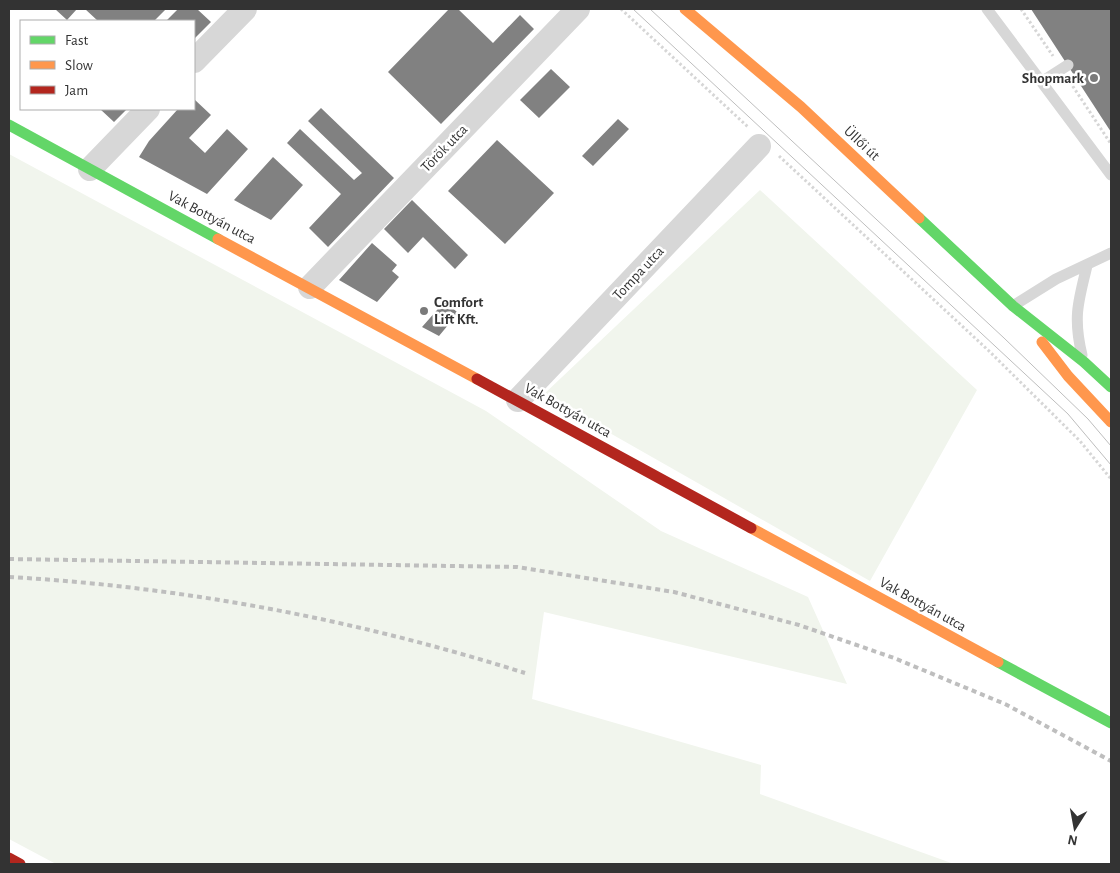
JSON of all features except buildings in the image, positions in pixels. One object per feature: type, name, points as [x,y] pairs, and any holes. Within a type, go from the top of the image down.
[{"type":"street","points":[[195,60],[245,9]]},
{"type":"street","name":"Török utca","points":[[310,287],[578,9]]},
{"type":"street","name":"Üllői út","points":[[684,9],[801,107],[1013,306],[1084,362],[1111,387]]},
{"type":"street","points":[[90,169],[147,110]]},
{"type":"street","name":"Vak Bottyán utca","points":[[9,125],[1111,724]]},
{"type":"street","name":"Tompa utca","points":[[518,400],[762,143]]},
{"type":"street","name":"Üllői út","points":[[1013,306],[1068,376],[1111,422]]},
{"type":"street","points":[[9,858],[20,864]]},
{"type":"lane","points":[[988,9],[1111,175]]},
{"type":"lane","points":[[1043,81],[1068,65]]},
{"type":"lane","points":[[1013,306],[1056,279],[1111,253]]},
{"type":"lane","points":[[1084,362],[1077,334],[1076,312],[1087,266]]},
{"type":"path","points":[[621,9],[762,143],[990,351],[1080,441],[1111,479]]},
{"type":"shaded area","points":[[9,154],[486,411],[661,531],[808,597],[847,684],[544,612],[532,699],[761,765],[760,794],[954,864],[56,864],[9,839]]},
{"type":"shaded area","points":[[760,190],[977,390],[870,581],[543,395]]},
{"type":"tram line","points":[[633,9],[1068,414],[1111,465]]},
{"type":"tram line","points":[[650,9],[1004,338],[1088,419],[1111,446]]},
{"type":"railway","points":[[9,559],[517,567],[674,592],[799,625],[894,658],[1005,704],[1111,761]]},
{"type":"railway","points":[[9,577],[140,589],[270,609],[398,637],[525,673]]},
{"type":"traffic: fast","points":[[9,125],[218,239]]},
{"type":"traffic: fast","points":[[919,218],[1013,306],[1084,362],[1111,387]]},
{"type":"traffic: fast","points":[[998,662],[1111,723]]},
{"type":"traffic: slow","points":[[685,9],[801,107],[919,218]]},
{"type":"traffic: slow","points":[[218,239],[477,379]]},
{"type":"traffic: slow","points":[[1042,342],[1068,376],[1111,422]]},
{"type":"traffic: slow","points":[[751,528],[998,662]]},
{"type":"traffic: jam","points":[[477,379],[751,528]]},
{"type":"traffic: jam","points":[[9,858],[20,864]]},
{"type":"place","name":"Shopmark","points":[[1094,78]]},
{"type":"place","name":"Comfort Lift Kft.","points":[[424,311]]}]
